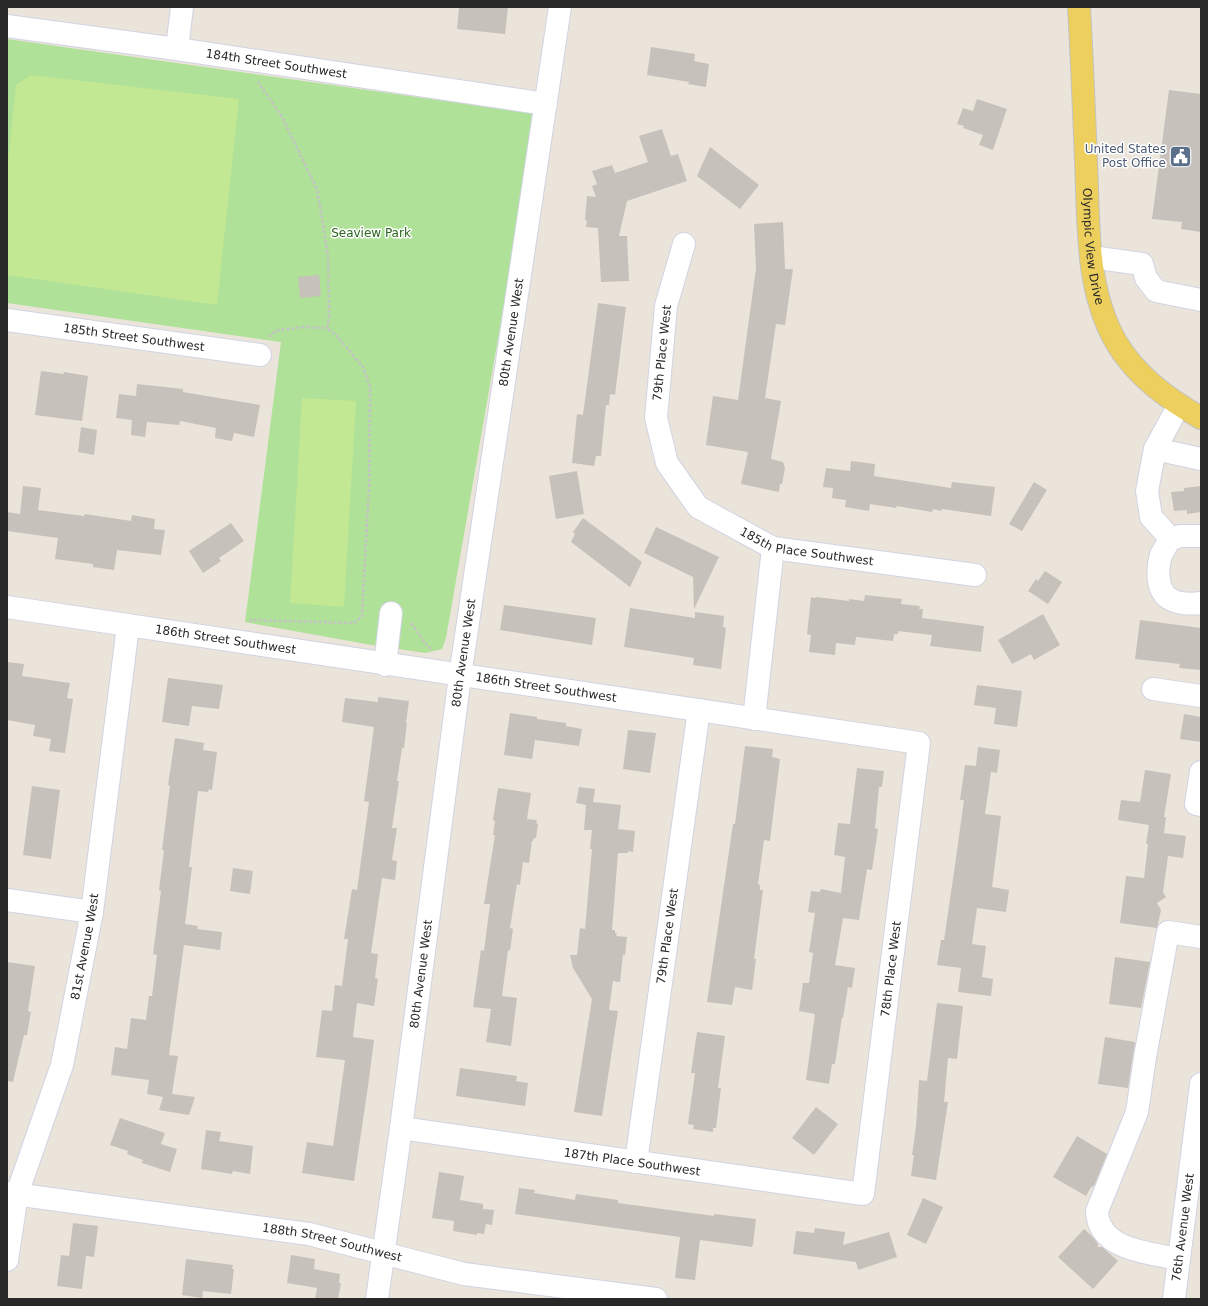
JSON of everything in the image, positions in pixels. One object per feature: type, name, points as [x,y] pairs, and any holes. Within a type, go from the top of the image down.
[{"type":"main road","name":"Olympic View Drive","points":[[1079,7],[1091,257],[1098,300],[1108,326],[1117,343],[1137,370],[1179,405],[1201,418]]},
{"type":"street","points":[[177,49],[182,7]]},
{"type":"street","name":"80th Avenue West","points":[[377,1299],[401,1128],[460,676],[560,7]]},
{"type":"street","name":"184th Street Southwest","points":[[7,26],[177,49],[546,104]]},
{"type":"street","name":"79th Place West","points":[[668,463],[656,418],[666,306],[684,244]]},
{"type":"street","points":[[1091,257],[1142,264],[1146,278],[1156,291],[1201,300]]},
{"type":"street","name":"185th Street Southwest","points":[[7,320],[260,355]]},
{"type":"street","points":[[1171,539],[1151,517],[1147,490],[1154,449],[1179,405]]},
{"type":"street","points":[[1154,449],[1201,459]]},
{"type":"street","name":"185th Place Southwest","points":[[668,463],[698,507],[773,548],[975,575]]},
{"type":"street","points":[[1201,536],[1180,536],[1171,539],[1161,556],[1159,575],[1160,585],[1164,593],[1170,599],[1191,604],[1201,603]]},
{"type":"street","points":[[754,719],[773,548]]},
{"type":"street","name":"186th Street Southwest","points":[[7,607],[460,676],[919,743]]},
{"type":"street","points":[[385,664],[391,613]]},
{"type":"street","name":"81st Avenue West","points":[[7,1260],[12,1193],[62,1065],[92,912],[128,626]]},
{"type":"street","points":[[1153,690],[1201,696]]},
{"type":"street","name":"79th Place West","points":[[636,1162],[699,710]]},
{"type":"street","name":"78th Place West","points":[[863,1194],[919,743]]},
{"type":"street","points":[[1201,772],[1196,804],[1201,805]]},
{"type":"street","points":[[7,900],[92,912]]},
{"type":"street","points":[[1179,1259],[1139,1251],[1114,1241],[1100,1226],[1097,1218],[1097,1210],[1137,1112],[1145,1057],[1168,932],[1201,937]]},
{"type":"street","name":"76th Avenue West","points":[[1174,1299],[1179,1259],[1193,1205],[1201,1084]]},
{"type":"street","name":"187th Place Southwest","points":[[401,1128],[863,1194]]},
{"type":"street","name":"188th Street Southwest","points":[[12,1193],[308,1234],[464,1274],[656,1299]]},
{"type":"path","points":[[242,59],[282,117],[317,189],[328,256],[329,317],[327,328]]},
{"type":"path","points":[[236,642],[251,620],[354,623],[362,616],[369,487],[370,387],[363,366],[336,334],[327,328],[303,327],[275,330],[264,341],[260,355]]},
{"type":"path","points":[[391,613],[409,621],[425,643],[435,653]]},
{"type":"green space","name":"Seaview Park","points":[[7,39],[537,114],[446,638],[442,649],[425,653],[245,622],[281,342],[7,303]]},
{"type":"green space","points":[[31,75],[239,99],[217,305],[7,275],[7,171],[16,85]]},
{"type":"green space","points":[[302,398],[356,401],[344,607],[290,603]]},
{"type":"building","points":[[459,7],[508,7],[505,34],[457,29]]},
{"type":"building","points":[[651,47],[695,54],[694,61],[709,64],[706,87],[688,84],[689,82],[647,75]]},
{"type":"building","name":"United States Post Office","points":[[1169,90],[1201,94],[1201,232],[1181,229],[1182,222],[1152,219]]},
{"type":"building","points":[[977,99],[1007,109],[993,150],[979,145],[983,135],[963,128],[964,126],[957,124],[963,108],[973,111]]},
{"type":"building","points":[[662,129],[671,156],[678,154],[687,181],[627,201],[619,236],[627,236],[629,281],[601,282],[598,228],[586,227],[587,221],[585,220],[587,196],[596,197],[592,186],[597,184],[592,171],[612,165],[615,173],[648,162],[639,136]]},
{"type":"building","points":[[710,147],[759,185],[740,209],[697,176]]},
{"type":"building","points":[[783,222],[785,269],[793,269],[785,325],[776,324],[765,398],[781,401],[771,459],[783,462],[785,468],[779,492],[741,484],[748,452],[706,445],[713,396],[738,400],[756,268],[754,224]]},
{"type":"building","points":[[319,275],[321,296],[300,298],[298,277]]},
{"type":"building","points":[[598,303],[626,307],[615,395],[610,394],[609,405],[606,405],[601,456],[596,456],[594,466],[572,463],[577,414],[583,415]]},
{"type":"building","points":[[41,371],[63,374],[64,372],[88,376],[82,421],[35,415]]},
{"type":"building","points":[[137,384],[183,389],[183,392],[260,405],[254,437],[234,433],[232,441],[215,438],[216,428],[180,421],[179,425],[147,422],[145,437],[131,435],[132,420],[116,418],[119,394],[136,396]]},
{"type":"building","points":[[81,427],[97,430],[94,455],[78,452]]},
{"type":"building","points":[[851,461],[875,464],[874,476],[951,488],[952,482],[995,487],[991,516],[942,509],[941,511],[933,509],[932,512],[897,506],[896,508],[870,504],[869,511],[845,507],[846,500],[832,498],[833,488],[823,487],[826,468],[850,471]]},
{"type":"building","points":[[577,471],[584,514],[556,519],[549,476]]},
{"type":"building","points":[[1034,482],[1047,490],[1022,531],[1009,524]]},
{"type":"building","points":[[23,486],[41,488],[38,510],[84,516],[85,514],[131,521],[132,515],[155,519],[154,529],[165,530],[161,555],[117,550],[114,570],[93,567],[93,564],[55,559],[58,538],[7,531],[7,512],[20,514]]},
{"type":"building","points":[[1201,486],[1201,512],[1187,514],[1187,510],[1174,511],[1171,492],[1184,491],[1184,488]]},
{"type":"building","points":[[583,518],[642,562],[630,587],[571,542],[575,534],[573,532]]},
{"type":"building","points":[[231,523],[244,541],[219,558],[221,561],[203,573],[189,551]]},
{"type":"building","points":[[656,527],[719,557],[694,609],[693,577],[644,553]]},
{"type":"building","points":[[1045,571],[1062,582],[1048,604],[1028,591],[1036,579],[1038,581]]},
{"type":"building","points":[[865,595],[902,599],[901,604],[920,606],[919,609],[923,609],[922,618],[984,626],[981,652],[930,646],[932,635],[898,631],[898,634],[894,634],[893,641],[856,637],[855,645],[836,643],[835,655],[809,652],[811,635],[807,634],[811,597],[864,601]]},
{"type":"building","points":[[504,605],[596,618],[592,645],[500,630]]},
{"type":"building","points":[[630,608],[695,618],[695,612],[724,616],[723,627],[726,628],[721,669],[693,665],[694,658],[624,647]]},
{"type":"building","points":[[1043,614],[1060,645],[1034,660],[1031,654],[1012,664],[998,640]]},
{"type":"building","points":[[1140,620],[1201,628],[1201,670],[1179,668],[1180,664],[1135,659]]},
{"type":"building","points":[[7,662],[24,664],[22,676],[70,683],[67,698],[73,699],[65,753],[49,751],[51,739],[33,736],[35,725],[7,720]]},
{"type":"building","points":[[168,678],[223,685],[219,709],[192,706],[189,726],[162,722]]},
{"type":"building","points":[[977,685],[1022,691],[1017,727],[994,724],[996,708],[974,705]]},
{"type":"building","points":[[378,697],[409,701],[404,748],[402,748],[397,781],[399,781],[392,828],[397,828],[392,860],[397,861],[395,880],[382,878],[371,953],[378,954],[375,978],[378,979],[374,1006],[357,1003],[353,1037],[374,1040],[354,1181],[302,1173],[307,1142],[333,1146],[345,1060],[316,1057],[322,1010],[332,1011],[335,985],[342,986],[348,939],[344,939],[352,889],[357,890],[369,802],[364,801],[374,727],[342,722],[345,698],[378,702]]},
{"type":"building","points":[[510,713],[566,723],[566,726],[582,729],[579,746],[535,740],[532,759],[504,755]]},
{"type":"building","points":[[1184,714],[1201,717],[1201,742],[1180,739]]},
{"type":"building","points":[[628,730],[656,733],[650,773],[623,769]]},
{"type":"building","points":[[175,738],[204,743],[203,750],[217,752],[212,790],[209,789],[208,792],[198,791],[189,867],[192,867],[185,924],[198,926],[197,929],[222,932],[220,950],[184,945],[169,1055],[178,1056],[172,1094],[195,1097],[189,1115],[159,1110],[163,1097],[147,1094],[149,1080],[111,1075],[115,1047],[127,1049],[131,1018],[146,1020],[149,996],[152,996],[157,955],[153,954],[161,891],[159,890],[164,850],[162,850],[170,786],[168,785]]},
{"type":"building","points":[[745,746],[773,749],[772,757],[780,759],[770,841],[764,840],[758,884],[760,885],[760,890],[763,890],[754,959],[756,959],[752,990],[735,987],[732,1005],[707,1002],[733,824],[735,824]]},
{"type":"building","points":[[978,747],[1000,750],[997,773],[991,772],[985,814],[1001,816],[992,887],[1009,890],[1006,912],[977,908],[972,944],[986,946],[982,977],[993,979],[991,996],[958,992],[961,968],[937,965],[941,940],[944,940],[955,865],[964,800],[960,800],[965,765],[976,766]]},
{"type":"building","points":[[857,768],[884,771],[882,787],[879,787],[875,828],[878,829],[872,870],[867,869],[859,920],[843,918],[835,965],[855,968],[852,988],[848,987],[835,1064],[832,1064],[829,1084],[806,1080],[815,1014],[799,1011],[803,983],[809,983],[813,953],[809,952],[815,913],[808,912],[811,891],[820,892],[821,889],[841,893],[845,857],[834,855],[838,823],[850,824]]},
{"type":"building","points":[[1145,770],[1171,774],[1164,817],[1166,817],[1164,833],[1186,836],[1183,858],[1168,856],[1163,892],[1166,897],[1157,903],[1161,910],[1157,928],[1120,923],[1126,876],[1144,878],[1148,844],[1146,844],[1149,825],[1118,820],[1121,800],[1140,802]]},
{"type":"building","points":[[32,786],[60,790],[51,859],[23,855]]},
{"type":"building","points":[[579,787],[595,789],[593,802],[621,805],[618,829],[635,831],[633,852],[628,851],[628,853],[618,853],[612,930],[615,930],[615,933],[617,933],[616,936],[627,937],[620,982],[613,981],[609,1010],[618,1011],[602,1116],[574,1112],[592,999],[573,968],[570,955],[577,955],[580,928],[585,929],[592,849],[590,849],[592,830],[584,830],[586,805],[576,803]]},
{"type":"building","points":[[498,788],[531,793],[527,819],[537,820],[536,823],[538,824],[536,838],[532,841],[529,863],[523,862],[520,885],[517,884],[510,928],[513,929],[510,951],[508,950],[502,996],[517,998],[511,1046],[486,1042],[491,1009],[473,1007],[481,950],[484,951],[490,904],[484,904],[495,835],[493,835],[495,821],[493,820]]},
{"type":"building","points":[[233,868],[253,871],[250,894],[230,891]]},
{"type":"building","points":[[1115,957],[1150,962],[1141,1008],[1109,1004]]},
{"type":"building","points":[[7,962],[35,966],[28,1011],[31,1012],[27,1035],[24,1035],[13,1082],[7,1081]]},
{"type":"building","points":[[937,1003],[963,1006],[957,1059],[948,1058],[944,1102],[948,1102],[936,1180],[911,1176],[914,1155],[912,1155],[916,1127],[919,1080],[927,1081]]},
{"type":"building","points":[[697,1032],[725,1036],[718,1088],[721,1088],[716,1128],[713,1128],[713,1132],[693,1129],[694,1125],[688,1124],[695,1073],[691,1073]]},
{"type":"building","points":[[1105,1037],[1135,1042],[1128,1088],[1098,1084]]},
{"type":"building","points":[[460,1068],[517,1076],[516,1081],[528,1083],[525,1106],[456,1096]]},
{"type":"building","points":[[816,1107],[838,1124],[814,1155],[792,1138]]},
{"type":"building","points":[[120,1118],[165,1133],[161,1144],[177,1149],[170,1172],[142,1163],[143,1160],[127,1154],[128,1151],[110,1145]]},
{"type":"building","points":[[206,1130],[221,1132],[219,1141],[253,1146],[250,1174],[233,1171],[232,1174],[201,1169]]},
{"type":"building","points":[[1077,1136],[1107,1154],[1094,1186],[1091,1187],[1086,1196],[1053,1177]]},
{"type":"building","points":[[439,1172],[464,1176],[460,1200],[483,1204],[483,1209],[494,1210],[492,1225],[486,1224],[484,1234],[477,1233],[477,1235],[453,1231],[454,1221],[432,1218]]},
{"type":"building","points":[[519,1188],[535,1190],[534,1193],[575,1200],[576,1194],[618,1200],[618,1203],[714,1216],[714,1214],[756,1219],[753,1244],[752,1247],[700,1240],[695,1280],[675,1278],[680,1237],[515,1214]]},
{"type":"building","points":[[923,1198],[943,1207],[926,1244],[907,1235]]},
{"type":"building","points":[[73,1223],[98,1226],[94,1257],[86,1256],[82,1289],[57,1286],[61,1255],[69,1256]]},
{"type":"building","points":[[815,1228],[845,1232],[843,1245],[889,1232],[897,1257],[858,1270],[856,1262],[793,1254],[796,1231],[814,1233]]},
{"type":"building","points":[[1084,1229],[1092,1236],[1098,1244],[1098,1247],[1102,1247],[1118,1261],[1093,1289],[1058,1257]]},
{"type":"building","points":[[291,1255],[315,1259],[314,1269],[340,1274],[339,1283],[341,1283],[338,1299],[315,1299],[317,1288],[287,1283]]},
{"type":"building","points":[[186,1259],[233,1265],[232,1269],[234,1269],[231,1294],[203,1291],[202,1298],[182,1295]]},
{"type":"place","name":"United States Post Office","points":[[1181,156]]}]
